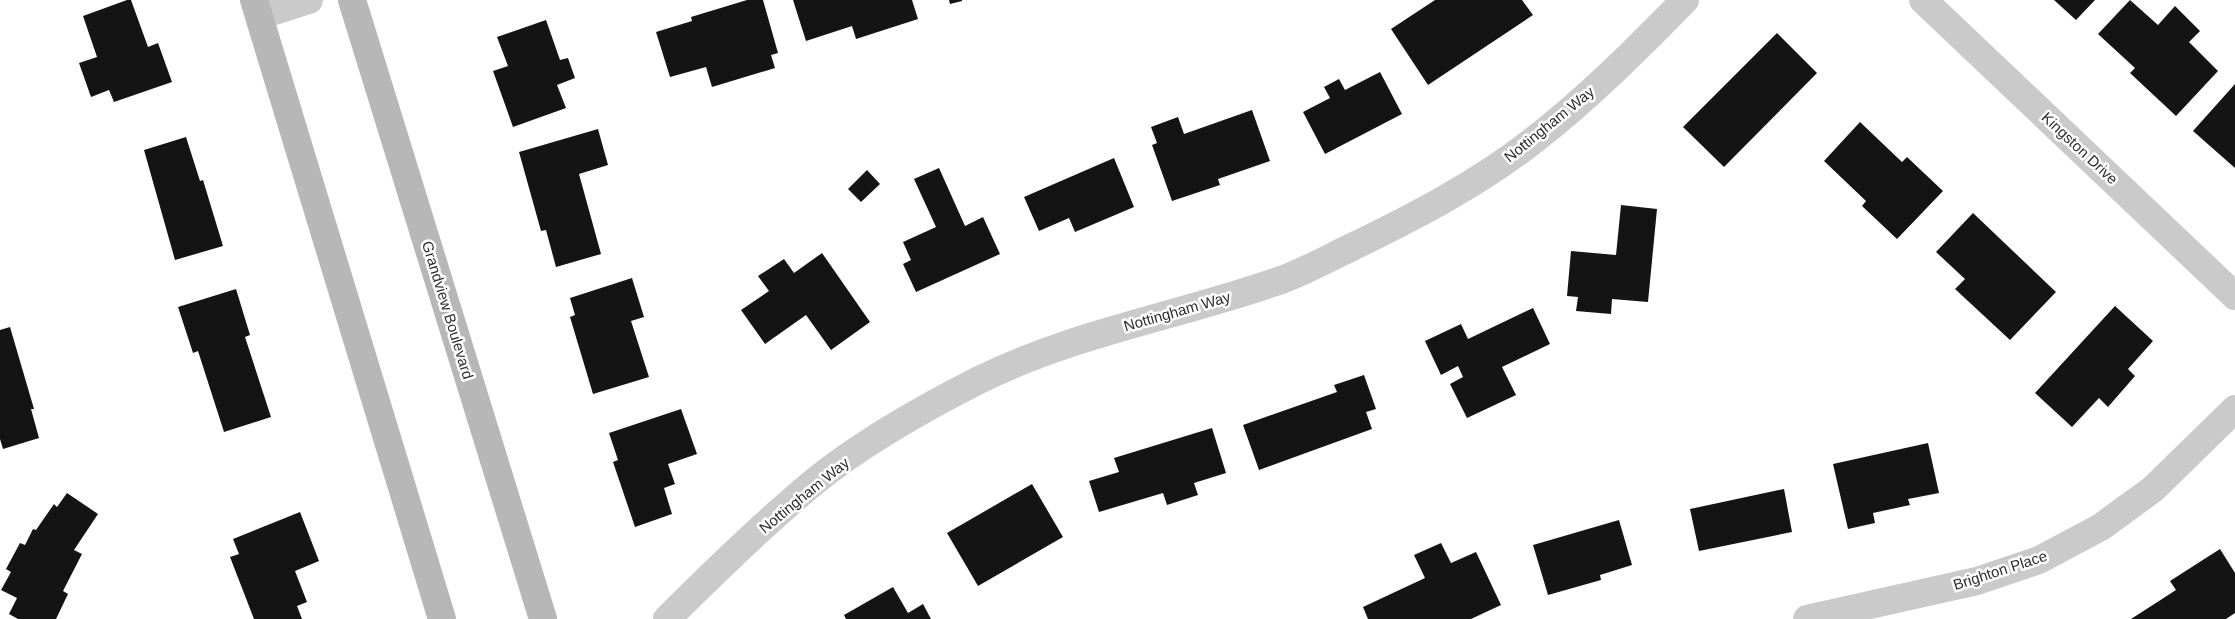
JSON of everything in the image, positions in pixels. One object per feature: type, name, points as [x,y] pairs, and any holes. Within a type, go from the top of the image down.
[{"type":"street","points":[[310,0],[256,8],[442,619]]},
{"type":"street","name":"Grandview Boulevard","points":[[352,0],[543,619]]},
{"type":"street","name":"Nottingham Way","points":[[667,619],[728,559],[815,481],[876,438],[980,380],[1072,341],[1216,301],[1287,278],[1403,223],[1454,194],[1532,142],[1589,92],[1686,0]]},
{"type":"street","name":"Kingston Drive","points":[[1923,0],[2235,296]]},
{"type":"street","name":"Brighton Place","points":[[1807,619],[1977,581],[2039,560],[2101,527],[2153,489],[2235,409]]},
{"type":"building","points":[[131,0],[148,47],[158,43],[172,82],[114,102],[109,90],[91,97],[79,63],[97,57],[83,16]]},
{"type":"building","points":[[747,0],[763,0],[778,53],[771,55],[775,68],[712,87],[706,67],[670,77],[656,32],[692,21],[691,17]]},
{"type":"building","points":[[793,0],[912,0],[918,19],[856,39],[852,26],[806,41]]},
{"type":"building","points":[[949,0],[962,0],[962,1],[950,4]]},
{"type":"building","points":[[1435,0],[1522,0],[1533,15],[1428,85],[1391,29]]},
{"type":"building","points":[[2054,0],[2095,0],[2076,20]]},
{"type":"building","points":[[2130,0],[2158,25],[2175,6],[2200,31],[2189,42],[2218,71],[2176,116],[2130,73],[2135,68],[2098,34]]},
{"type":"building","points":[[546,20],[560,60],[568,58],[575,78],[557,85],[566,108],[513,127],[493,71],[508,66],[497,37]]},
{"type":"building","points":[[1777,33],[1817,73],[1724,167],[1683,127]]},
{"type":"building","points":[[1380,72],[1402,114],[1325,154],[1303,112],[1330,98],[1324,87],[1339,79],[1345,90]]},
{"type":"building","points":[[2235,84],[2235,168],[2193,131]]},
{"type":"building","points":[[1252,110],[1270,161],[1218,179],[1220,185],[1172,201],[1152,145],[1157,143],[1151,127],[1178,117],[1184,134]]},
{"type":"building","points":[[1860,122],[1902,162],[1907,157],[1943,191],[1897,239],[1862,206],[1866,201],[1824,161]]},
{"type":"building","points":[[598,129],[608,165],[579,174],[601,254],[556,267],[546,230],[541,231],[519,152]]},
{"type":"building","points":[[186,137],[200,181],[203,180],[223,246],[175,260],[144,150]]},
{"type":"building","points":[[1114,158],[1134,207],[1075,232],[1069,218],[1039,231],[1024,197]]},
{"type":"building","points":[[939,168],[965,226],[983,217],[1000,254],[916,292],[903,264],[911,260],[903,242],[936,227],[914,179]]},
{"type":"building","points":[[867,170],[880,184],[861,202],[848,189]]},
{"type":"building","points":[[1621,205],[1657,209],[1648,302],[1612,299],[1611,314],[1576,311],[1578,297],[1567,296],[1571,251],[1616,255]]},
{"type":"building","points":[[1973,213],[2056,292],[2010,340],[1955,289],[1965,279],[1936,252]]},
{"type":"building","points":[[822,253],[870,322],[831,350],[806,315],[765,344],[741,310],[769,291],[758,276],[784,259],[794,273]]},
{"type":"building","points":[[632,278],[644,317],[631,321],[649,377],[593,394],[570,317],[575,315],[570,298]]},
{"type":"building","points":[[236,289],[250,335],[245,337],[271,417],[224,432],[198,351],[193,353],[178,307]]},
{"type":"building","points":[[2115,306],[2153,341],[2128,369],[2135,376],[2108,407],[2099,398],[2072,427],[2035,393]]},
{"type":"building","points":[[1533,308],[1550,344],[1502,367],[1516,395],[1467,418],[1450,384],[1463,377],[1458,366],[1441,375],[1425,341],[1461,324],[1468,339]]},
{"type":"building","points":[[10,327],[34,409],[31,409],[39,438],[3,449],[0,439],[0,330]]},
{"type":"building","points":[[1364,375],[1376,409],[1366,412],[1372,429],[1259,470],[1243,425],[1337,392],[1334,385]]},
{"type":"building","points":[[681,409],[697,454],[668,464],[675,484],[664,488],[672,514],[635,527],[613,462],[618,460],[609,433]]},
{"type":"building","points":[[1212,428],[1226,473],[1194,483],[1198,495],[1167,505],[1163,493],[1099,512],[1089,481],[1119,472],[1114,458]]},
{"type":"building","points":[[1928,443],[1939,493],[1908,499],[1910,505],[1873,513],[1875,523],[1848,529],[1833,464]]},
{"type":"building","points":[[1032,484],[1063,537],[978,586],[947,533]]},
{"type":"building","points":[[1784,489],[1792,532],[1699,551],[1690,509]]},
{"type":"building","points":[[67,493],[98,514],[74,550],[82,554],[63,591],[68,594],[56,619],[18,619],[9,614],[17,598],[1,590],[11,572],[6,569],[20,543],[25,545],[33,529],[36,530],[54,504],[57,507]]},
{"type":"building","points":[[300,512],[319,561],[295,571],[307,602],[297,606],[302,619],[254,619],[230,557],[239,554],[233,539]]},
{"type":"building","points":[[1619,520],[1632,565],[1600,575],[1601,580],[1548,595],[1533,545]]},
{"type":"building","points":[[1441,543],[1451,563],[1476,552],[1501,605],[1471,619],[1368,619],[1363,607],[1425,578],[1414,555]]},
{"type":"building","points":[[2220,549],[2235,573],[2235,613],[2226,619],[2131,619],[2176,590],[2170,581]]},
{"type":"building","points":[[893,587],[908,613],[923,604],[931,619],[846,619],[844,615]]}]
